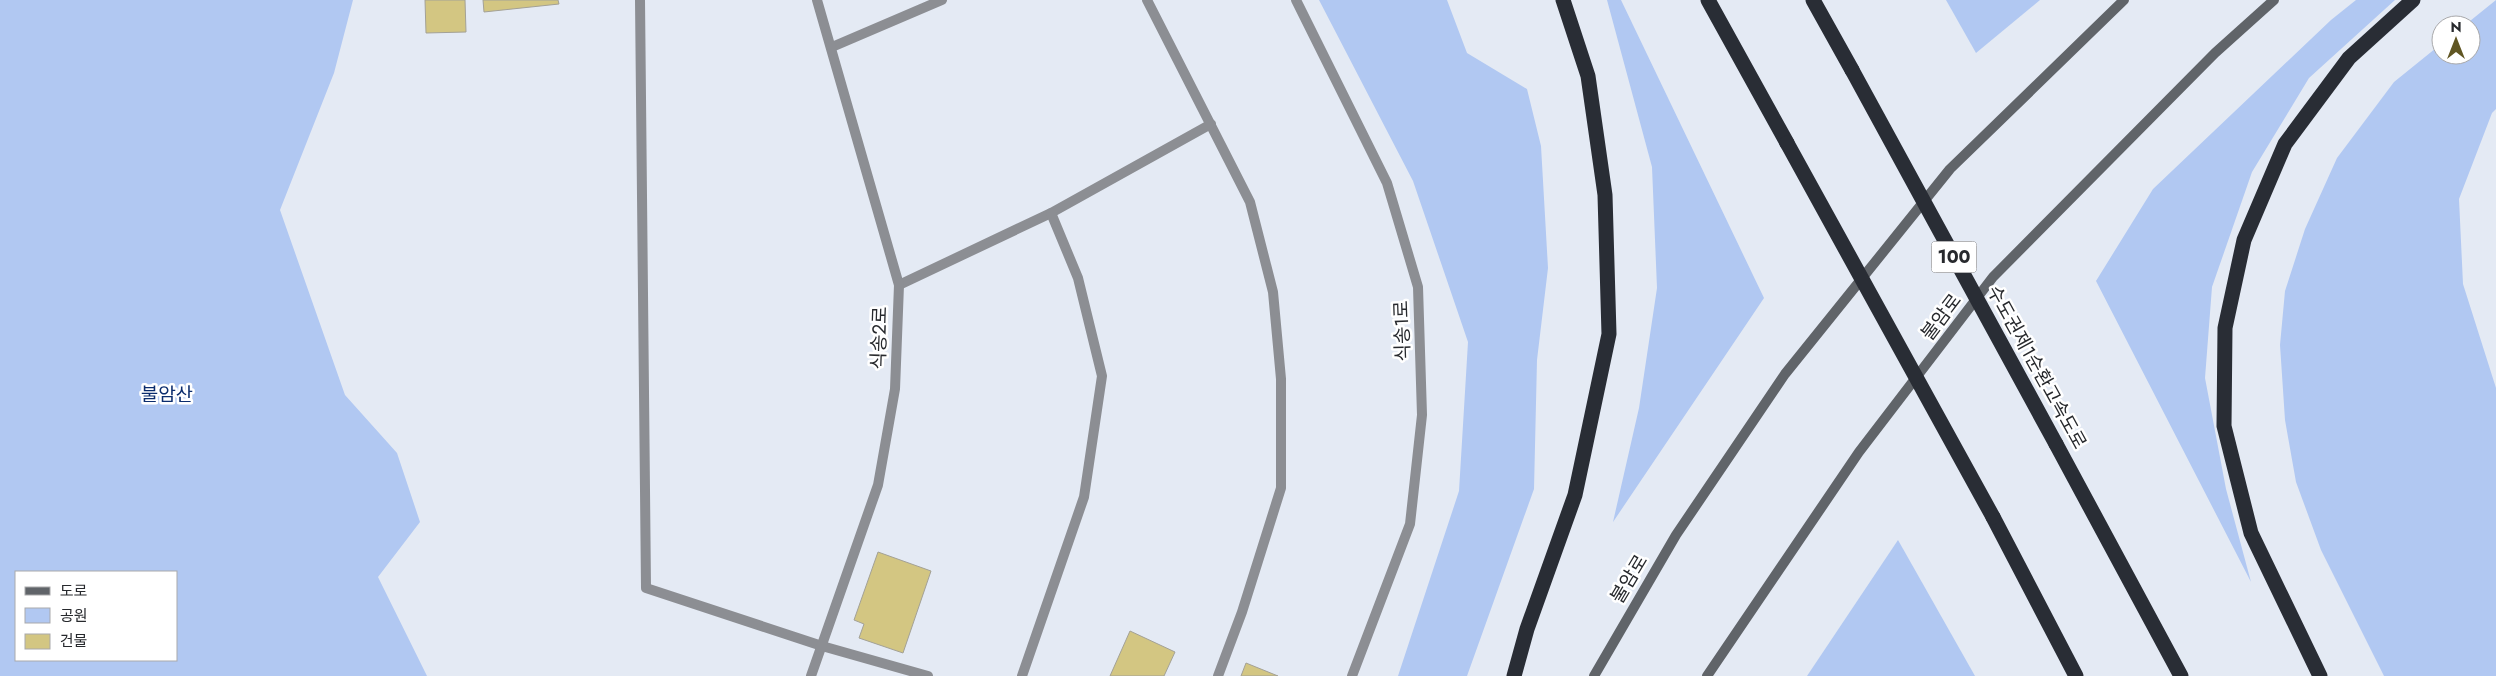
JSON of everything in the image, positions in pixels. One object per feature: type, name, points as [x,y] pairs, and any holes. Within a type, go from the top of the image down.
[{"type":"highway","points":[[1514,676],[1528,629],[1575,495],[1609,334],[1605,195],[1588,76],[1563,0]]},
{"type":"highway","points":[[1708,0],[1993,517],[2076,676]]},
{"type":"highway","name":"수도권제1순환고속도로","points":[[1813,0],[2181,676]]},
{"type":"highway","points":[[2320,676],[2251,533],[2224,426],[2224,328],[2244,240],[2285,144],[2349,58],[2412,0]]},
{"type":"street","points":[[640,0],[646,588],[822,646],[928,676]]},
{"type":"street","name":"식송2로","points":[[811,676],[878,485],[895,389],[899,285],[817,0]]},
{"type":"street","points":[[832,47],[942,0]]},
{"type":"street","points":[[1147,0],[1250,202],[1273,292],[1281,379],[1281,488],[1242,612],[1218,676]]},
{"type":"street","name":"식송1로","points":[[1296,0],[1387,183],[1418,287],[1422,415],[1410,524],[1352,676]]},
{"type":"street","name":"불암로","points":[[1594,676],[1676,535],[1785,374],[1950,169],[2124,0]]},
{"type":"street","name":"불암로","points":[[1707,676],[1860,452],[1993,277],[2215,53],[2274,0]]},
{"type":"street","points":[[899,285],[1051,213],[1211,124]]},
{"type":"street","points":[[1022,676],[1084,497],[1102,376],[1078,278],[1051,213]]},
{"type":"green space","name":"불암산","points":[[0,0],[353,0],[334,73],[280,210],[345,395],[397,453],[420,522],[378,577],[427,676],[0,676]]},
{"type":"green space","points":[[1319,0],[1447,0],[1467,53],[1527,89],[1541,146],[1548,268],[1537,360],[1534,489],[1467,676],[1398,676],[1459,491],[1468,342],[1413,181]]},
{"type":"green space","points":[[1607,0],[1621,0],[1764,298],[1613,522],[1639,408],[1657,288],[1652,167]]},
{"type":"green space","points":[[1946,0],[2040,0],[1976,53]]},
{"type":"green space","points":[[2356,0],[2395,0],[2309,78],[2252,172],[2212,287],[2205,378],[2226,489],[2251,582],[2096,281],[2153,189],[2331,20]]},
{"type":"green space","points":[[2496,0],[2496,109],[2492,113],[2459,199],[2463,284],[2496,388],[2496,676],[2384,676],[2321,550],[2296,482],[2285,420],[2280,345],[2285,291],[2305,229],[2337,158],[2394,82],[2431,52],[2431,65],[2481,65],[2481,15],[2477,15]]},
{"type":"green space","points":[[1898,540],[1975,676],[1807,676]]},
{"type":"building","points":[[425,0],[465,0],[466,32],[426,33]]},
{"type":"building","points":[[483,0],[558,0],[559,4],[484,12]]},
{"type":"building","points":[[878,552],[931,571],[903,653],[859,638],[864,624],[854,620]]},
{"type":"building","points":[[1130,631],[1175,652],[1164,676],[1110,676]]},
{"type":"building","points":[[1246,663],[1278,676],[1241,676]]}]
